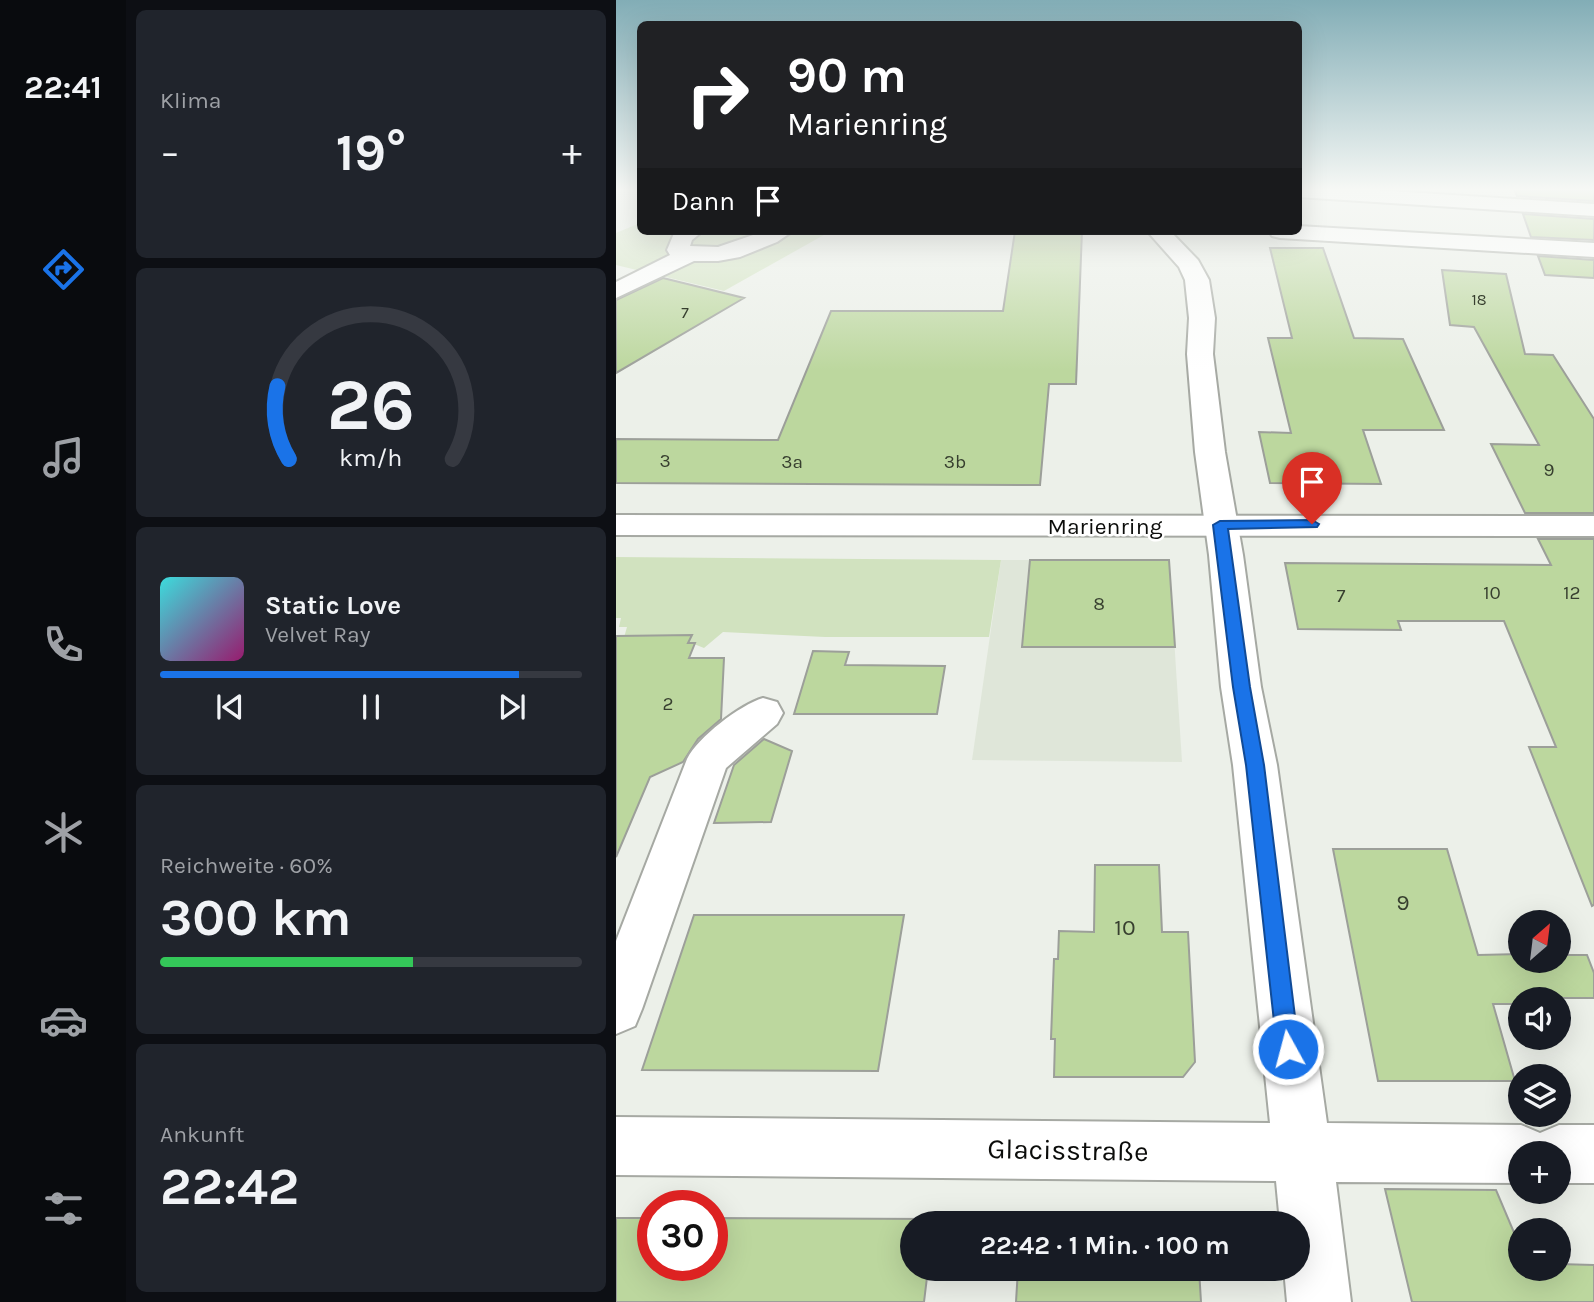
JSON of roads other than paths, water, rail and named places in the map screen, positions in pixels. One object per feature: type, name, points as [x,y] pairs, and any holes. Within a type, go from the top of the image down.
[{"type":"street","points":[[616,291],[678,250]]},
{"type":"street","points":[[697,250],[704,257],[743,250]]},
{"type":"street","points":[[1176,250],[1190,265],[1197,280],[1202,318],[1200,354],[1205,410],[1241,687],[1255,765],[1319,1302]]},
{"type":"street","name":"Marienring","points":[[616,526],[1594,526]]},
{"type":"street","points":[[616,1009],[708,759],[763,713]]},
{"type":"street","name":"Glacisstraße","points":[[616,1146],[1508,1154]]},
{"type":"street","points":[[1571,1154],[1594,1154]]}]
